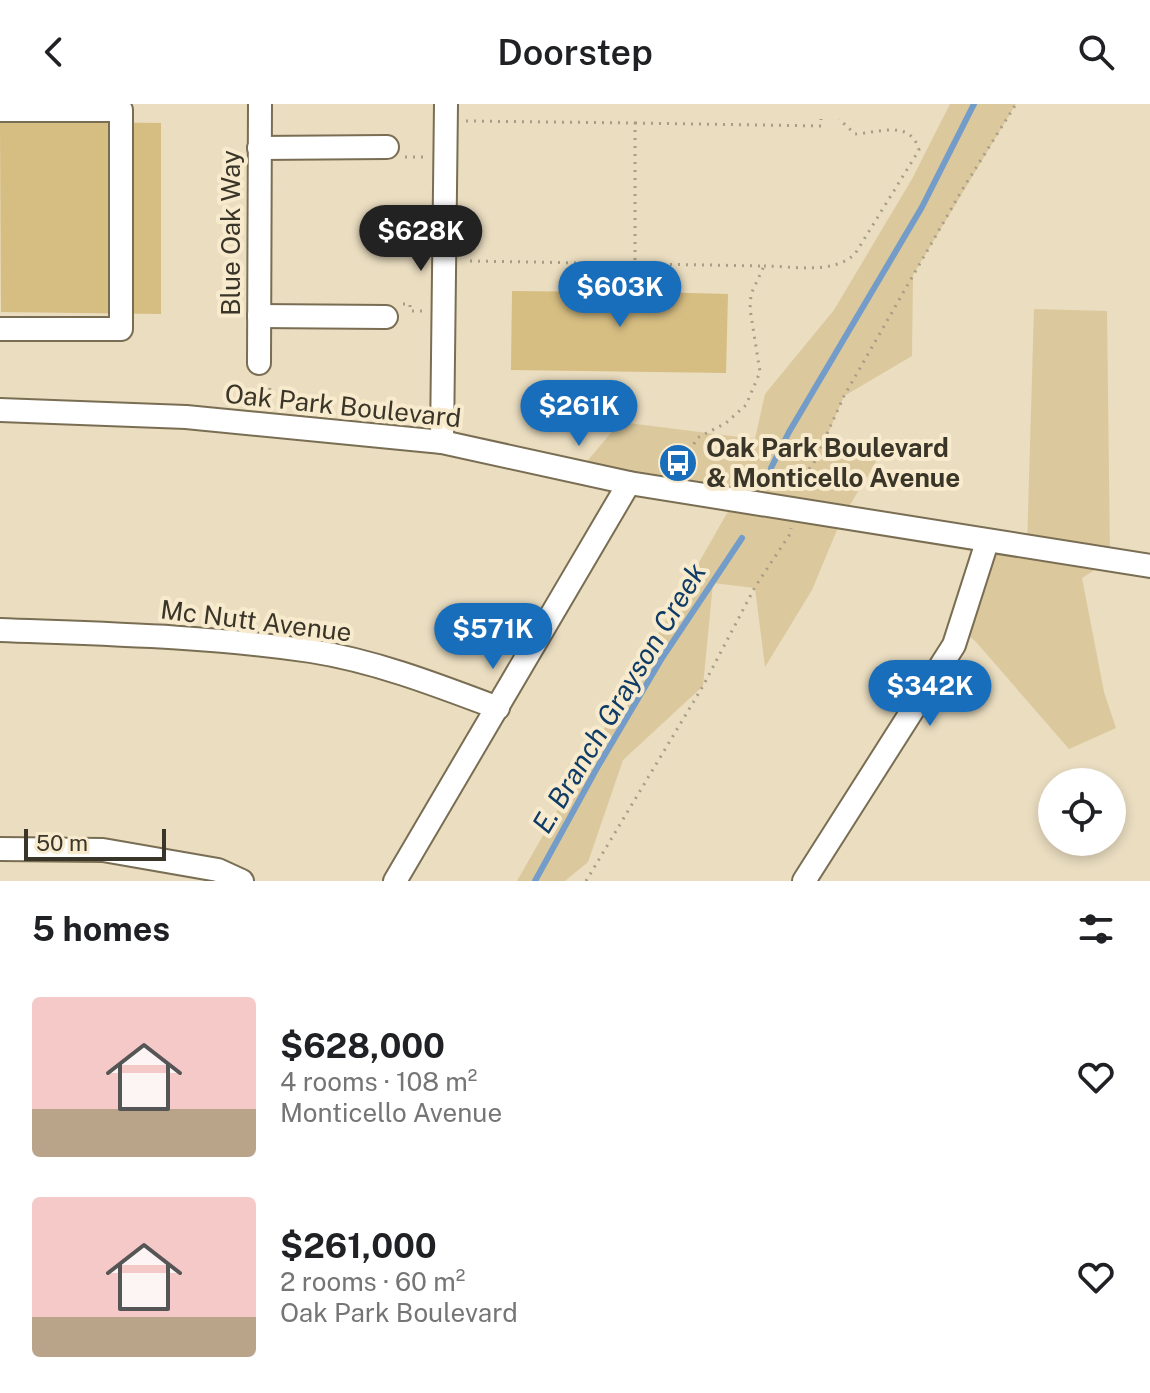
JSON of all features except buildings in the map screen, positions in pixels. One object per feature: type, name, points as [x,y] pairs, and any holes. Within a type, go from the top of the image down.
[{"type":"street","name":"Blue Oak Way","points":[[259,363],[260,104]]},
{"type":"street","points":[[0,110],[121,110],[121,329],[0,329]]},
{"type":"street","points":[[442,442],[446,112]]},
{"type":"street","points":[[259,148],[387,147]]},
{"type":"street","points":[[259,316],[386,317]]},
{"type":"street","name":"Oak Park Boulevard","points":[[0,410],[186,417],[442,442],[629,483],[987,542],[1148,563]]},
{"type":"street","points":[[395,881],[629,483]]},
{"type":"street","points":[[804,881],[954,645],[987,542]]},
{"type":"street","name":"Mc Nutt Avenue","points":[[0,630],[141,635],[313,651],[412,676],[498,708]]},
{"type":"street","points":[[0,849],[103,850],[218,870],[242,881]]},
{"type":"path","points":[[446,112],[635,123],[821,126],[821,119]]},
{"type":"path","points":[[470,261],[823,267],[847,261],[855,254],[919,150],[918,144],[908,133],[893,129],[855,134],[839,119]]},
{"type":"path","points":[[635,123],[635,292]]},
{"type":"path","points":[[387,147],[393,157],[445,157]]},
{"type":"path","points":[[685,461],[697,438],[726,423],[746,405],[760,372],[750,309],[751,294],[764,266]]},
{"type":"path","points":[[386,317],[393,304],[410,304],[410,311],[443,311]]},
{"type":"path","points":[[259,363],[269,365],[267,426]]},
{"type":"shaded area","points":[[950,104],[1016,104],[913,275],[912,356],[844,396],[824,443],[880,455],[842,518],[812,590],[765,667],[755,588],[713,583],[703,686],[623,760],[588,862],[565,881],[517,881],[734,501],[579,471],[620,422],[755,439],[765,394],[834,310],[912,179]]},
{"type":"shaded area","points":[[1034,309],[1107,311],[1110,560],[1082,578],[1104,692],[1116,728],[1069,749],[960,627],[987,542],[1027,547]]},
{"type":"waterway","points":[[771,468],[789,432],[922,207],[974,104]]},
{"type":"waterway","name":"E. Branch Grayson Creek","points":[[535,881],[662,658],[742,538]]},
{"type":"place","name":"Oak Park Boulevard & Monticello Avenue","points":[[678,463]]}]
